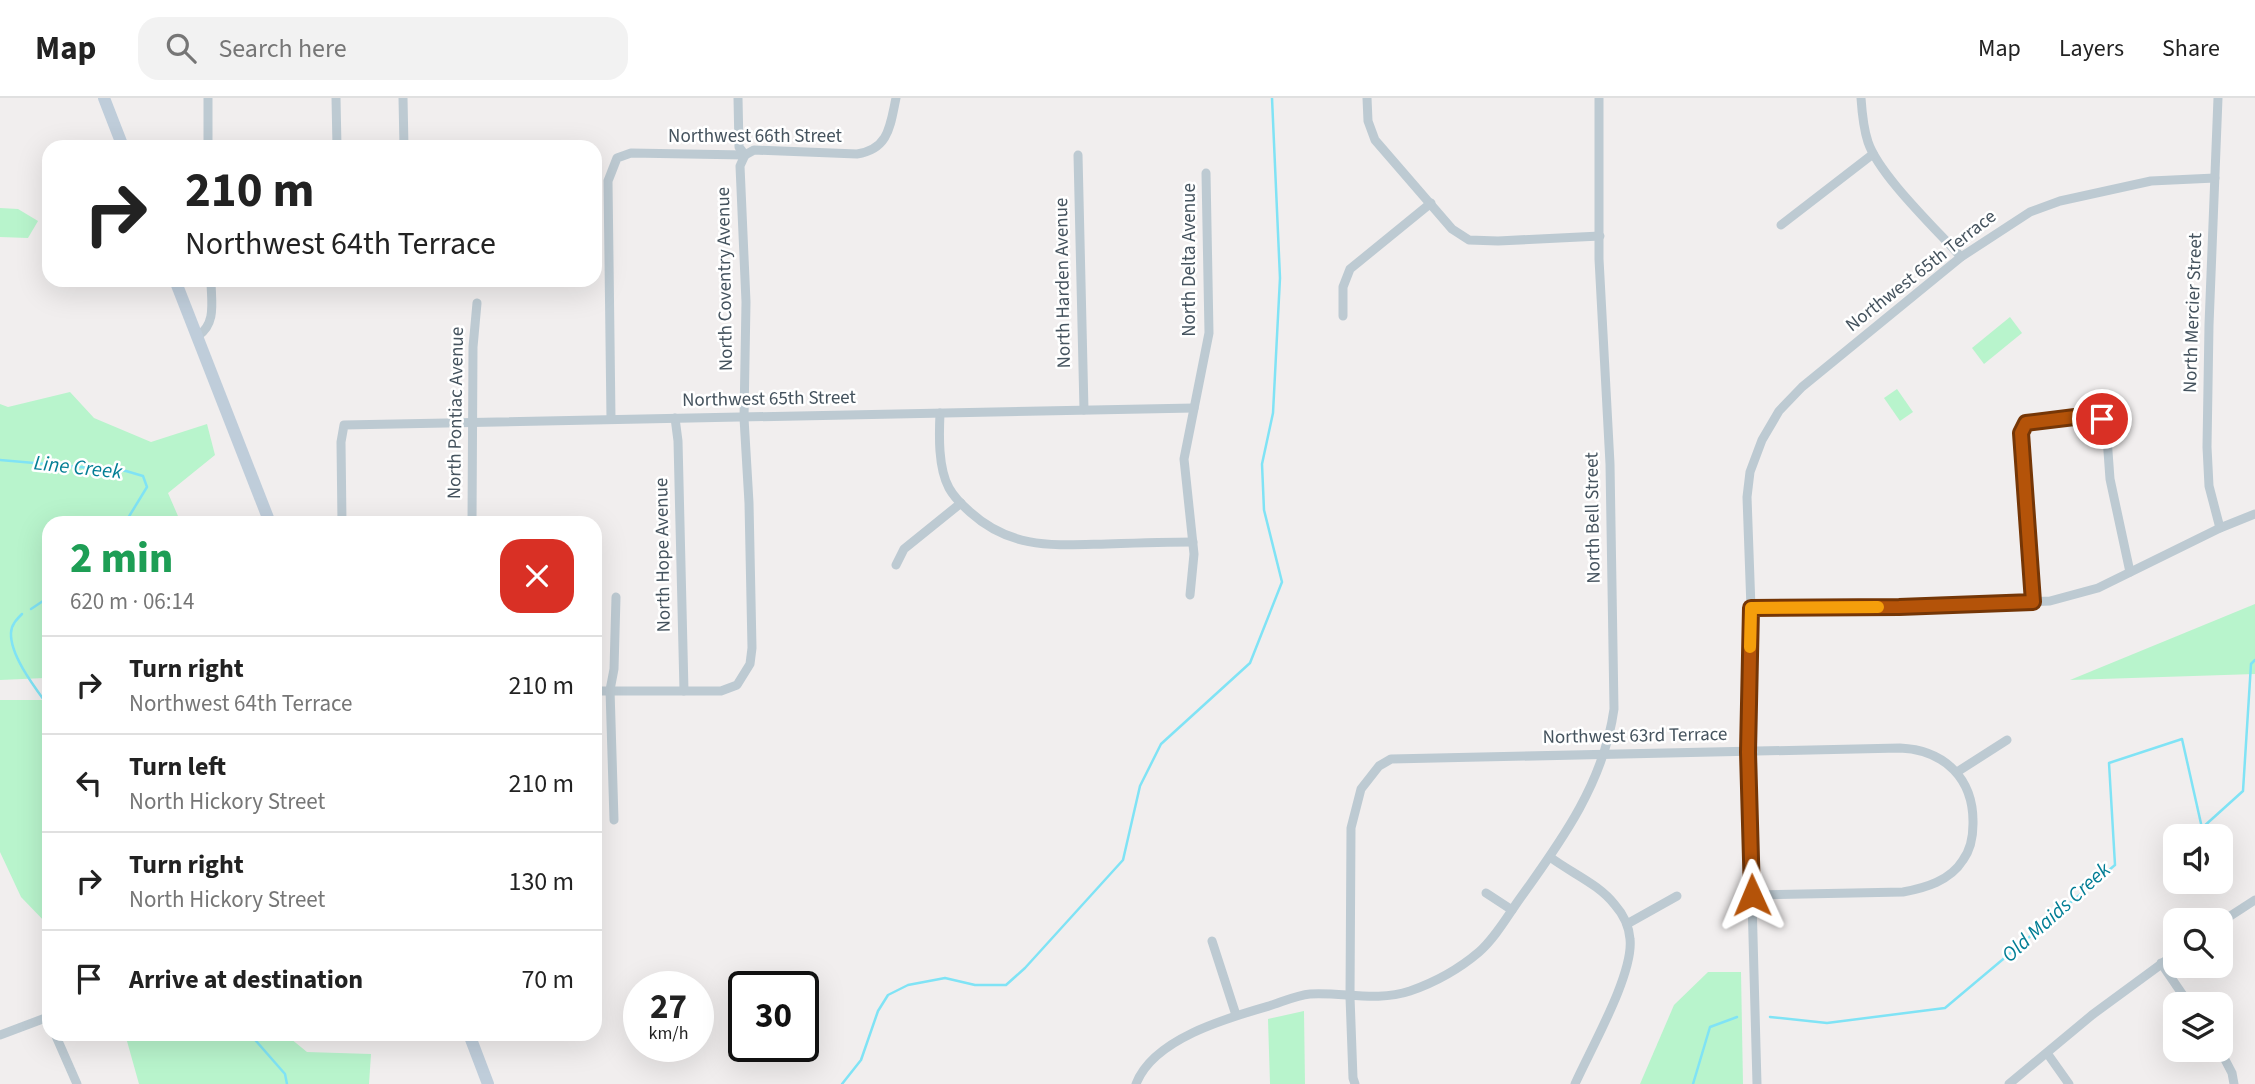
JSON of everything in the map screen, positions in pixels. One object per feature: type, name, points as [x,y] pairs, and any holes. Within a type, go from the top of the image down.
[{"type":"main road","points":[[104,98],[120,140]]},
{"type":"main road","points":[[179,287],[267,516]]},
{"type":"main road","points":[[472,1041],[488,1084]]},
{"type":"street","points":[[208,98],[208,140]]},
{"type":"street","points":[[336,98],[337,140]]},
{"type":"street","points":[[403,98],[404,140]]},
{"type":"street","name":"North Coventry Avenue","points":[[684,691],[721,691],[737,685],[746,672],[752,648],[744,418],[746,302],[740,166],[745,155],[739,147],[738,98]]},
{"type":"street","name":"Northwest 66th Street","points":[[611,419],[608,181],[617,158],[631,153],[745,155],[754,150],[857,154],[870,152],[884,141],[897,98]]},
{"type":"street","points":[[1367,98],[1368,121],[1375,140],[1452,229],[1469,240],[1600,236]]},
{"type":"street","name":"North Bell Street","points":[[1137,1080],[1174,1043],[1197,1030],[1236,1015],[1309,994],[1388,997],[1427,985],[1462,966],[1488,944],[1550,857],[1584,802],[1604,756],[1614,709],[1610,464],[1599,259],[1599,98]]},
{"type":"street","points":[[1861,98],[1863,123],[1878,164],[1961,257]]},
{"type":"street","name":"North Mercier Street","points":[[2218,98],[2207,447],[2209,486],[2220,528]]},
{"type":"street","points":[[1781,225],[1873,154]]},
{"type":"street","name":"North Harden Avenue","points":[[1077,155],[1084,410]]},
{"type":"street","name":"North Delta Avenue","points":[[1191,595],[1193,542],[1184,459],[1209,333],[1206,173]]},
{"type":"street","name":"Northwest 65th Terrace","points":[[1757,1084],[1748,752],[1751,608],[1747,497],[1754,461],[1762,440],[1779,411],[1794,394],[1961,257],[2015,220],[2044,206],[2151,181],[2215,178]]},
{"type":"street","points":[[1343,316],[1343,287],[1350,269],[1431,203]]},
{"type":"street","points":[[198,336],[212,320],[211,287]]},
{"type":"street","name":"North Pontiac Avenue","points":[[472,516],[473,347],[477,303]]},
{"type":"street","name":"Northwest 65th Street","points":[[342,516],[341,442],[344,425],[1194,408]]},
{"type":"street","points":[[940,413],[940,438],[948,485],[961,503],[989,527],[1013,538],[1039,544],[1193,542]]},
{"type":"street","points":[[2033,602],[2021,433],[2026,423],[2091,415],[2097,416],[2106,424],[2110,479],[2130,572]]},
{"type":"street","name":"North Hope Avenue","points":[[675,418],[678,441],[684,691]]},
{"type":"street","points":[[896,565],[904,549],[961,503]]},
{"type":"street","points":[[1751,608],[1899,607],[2050,601],[2078,594],[2130,572],[2255,514]]},
{"type":"street","points":[[614,820],[611,691],[616,597]]},
{"type":"street","points":[[602,691],[684,691]]},
{"type":"street","points":[[1752,895],[1903,891],[1926,888],[1945,877],[1963,861],[1972,840],[1973,817],[1969,793],[1957,772],[2007,740]]},
{"type":"street","name":"Northwest 63rd Terrace","points":[[1355,1084],[1350,997],[1351,828],[1361,789],[1379,766],[1391,759],[1911,748],[1933,755],[1957,772]]},
{"type":"street","points":[[1550,857],[1615,904],[1627,924],[1630,940],[1624,978],[1574,1084]]},
{"type":"street","points":[[1486,893],[1512,910]]},
{"type":"street","points":[[1627,924],[1677,896]]},
{"type":"street","points":[[2233,914],[2255,900]]},
{"type":"street","points":[[1212,940],[1236,1015]]},
{"type":"street","points":[[2009,1084],[2092,1015],[2161,963],[2181,992]]},
{"type":"street","points":[[0,1035],[42,1021]]},
{"type":"street","points":[[58,1041],[77,1084]]},
{"type":"street","points":[[2047,1053],[2068,1084]]},
{"type":"street","points":[[2226,1062],[2234,1084]]},
{"type":"green space","points":[[0,208],[18,209],[38,221],[28,238],[0,237]]},
{"type":"green space","points":[[2010,317],[2022,333],[1984,364],[1972,348]]},
{"type":"green space","points":[[1897,389],[1913,412],[1900,421],[1884,398]]},
{"type":"green space","points":[[70,392],[94,418],[151,442],[207,424],[215,455],[168,493],[178,516],[42,516],[42,678],[0,680],[0,404],[8,407]]},
{"type":"green space","points":[[2255,604],[2255,674],[2070,680]]},
{"type":"green space","points":[[0,700],[42,700],[42,919],[21,897],[0,852]]},
{"type":"green space","points":[[1708,972],[1741,972],[1743,1084],[1640,1084],[1674,1005]]},
{"type":"green space","points":[[1304,1011],[1305,1084],[1270,1084],[1268,1019]]},
{"type":"green space","points":[[127,1041],[294,1041],[307,1052],[371,1054],[369,1084],[139,1084]]},
{"type":"waterway","points":[[842,1084],[861,1060],[878,1011],[888,995],[908,985],[945,978],[975,985],[1006,985],[1025,968],[1123,860],[1140,786],[1161,744],[1250,663],[1282,582],[1264,510],[1262,464],[1273,413],[1280,278],[1272,98]]},
{"type":"waterway","name":"Line Creek","points":[[0,460],[126,471],[143,476],[147,487],[129,516]]},
{"type":"waterway","name":"Line Creek","points":[[31,609],[42,602]]},
{"type":"waterway","name":"Line Creek","points":[[22,614],[12,627],[12,642],[25,672],[42,697]]},
{"type":"waterway","name":"Old Maids Creek","points":[[1770,1017],[1827,1023],[1945,1008],[2115,865],[2109,763],[2182,739],[2202,828],[2243,791],[2251,664],[2255,660]]},
{"type":"waterway","name":"Old Maids Creek","points":[[1693,1084],[1710,1027],[1737,1017]]},
{"type":"waterway","name":"Line Creek","points":[[256,1041],[285,1074],[287,1084]]},
{"type":"slow traffic","points":[[1750,647],[1751,608],[1878,607]]},
{"type":"route","points":[[1752,895],[1748,752],[1751,608],[1899,607],[2033,602],[2021,433],[2026,423],[2091,415],[2102,419]]}]
